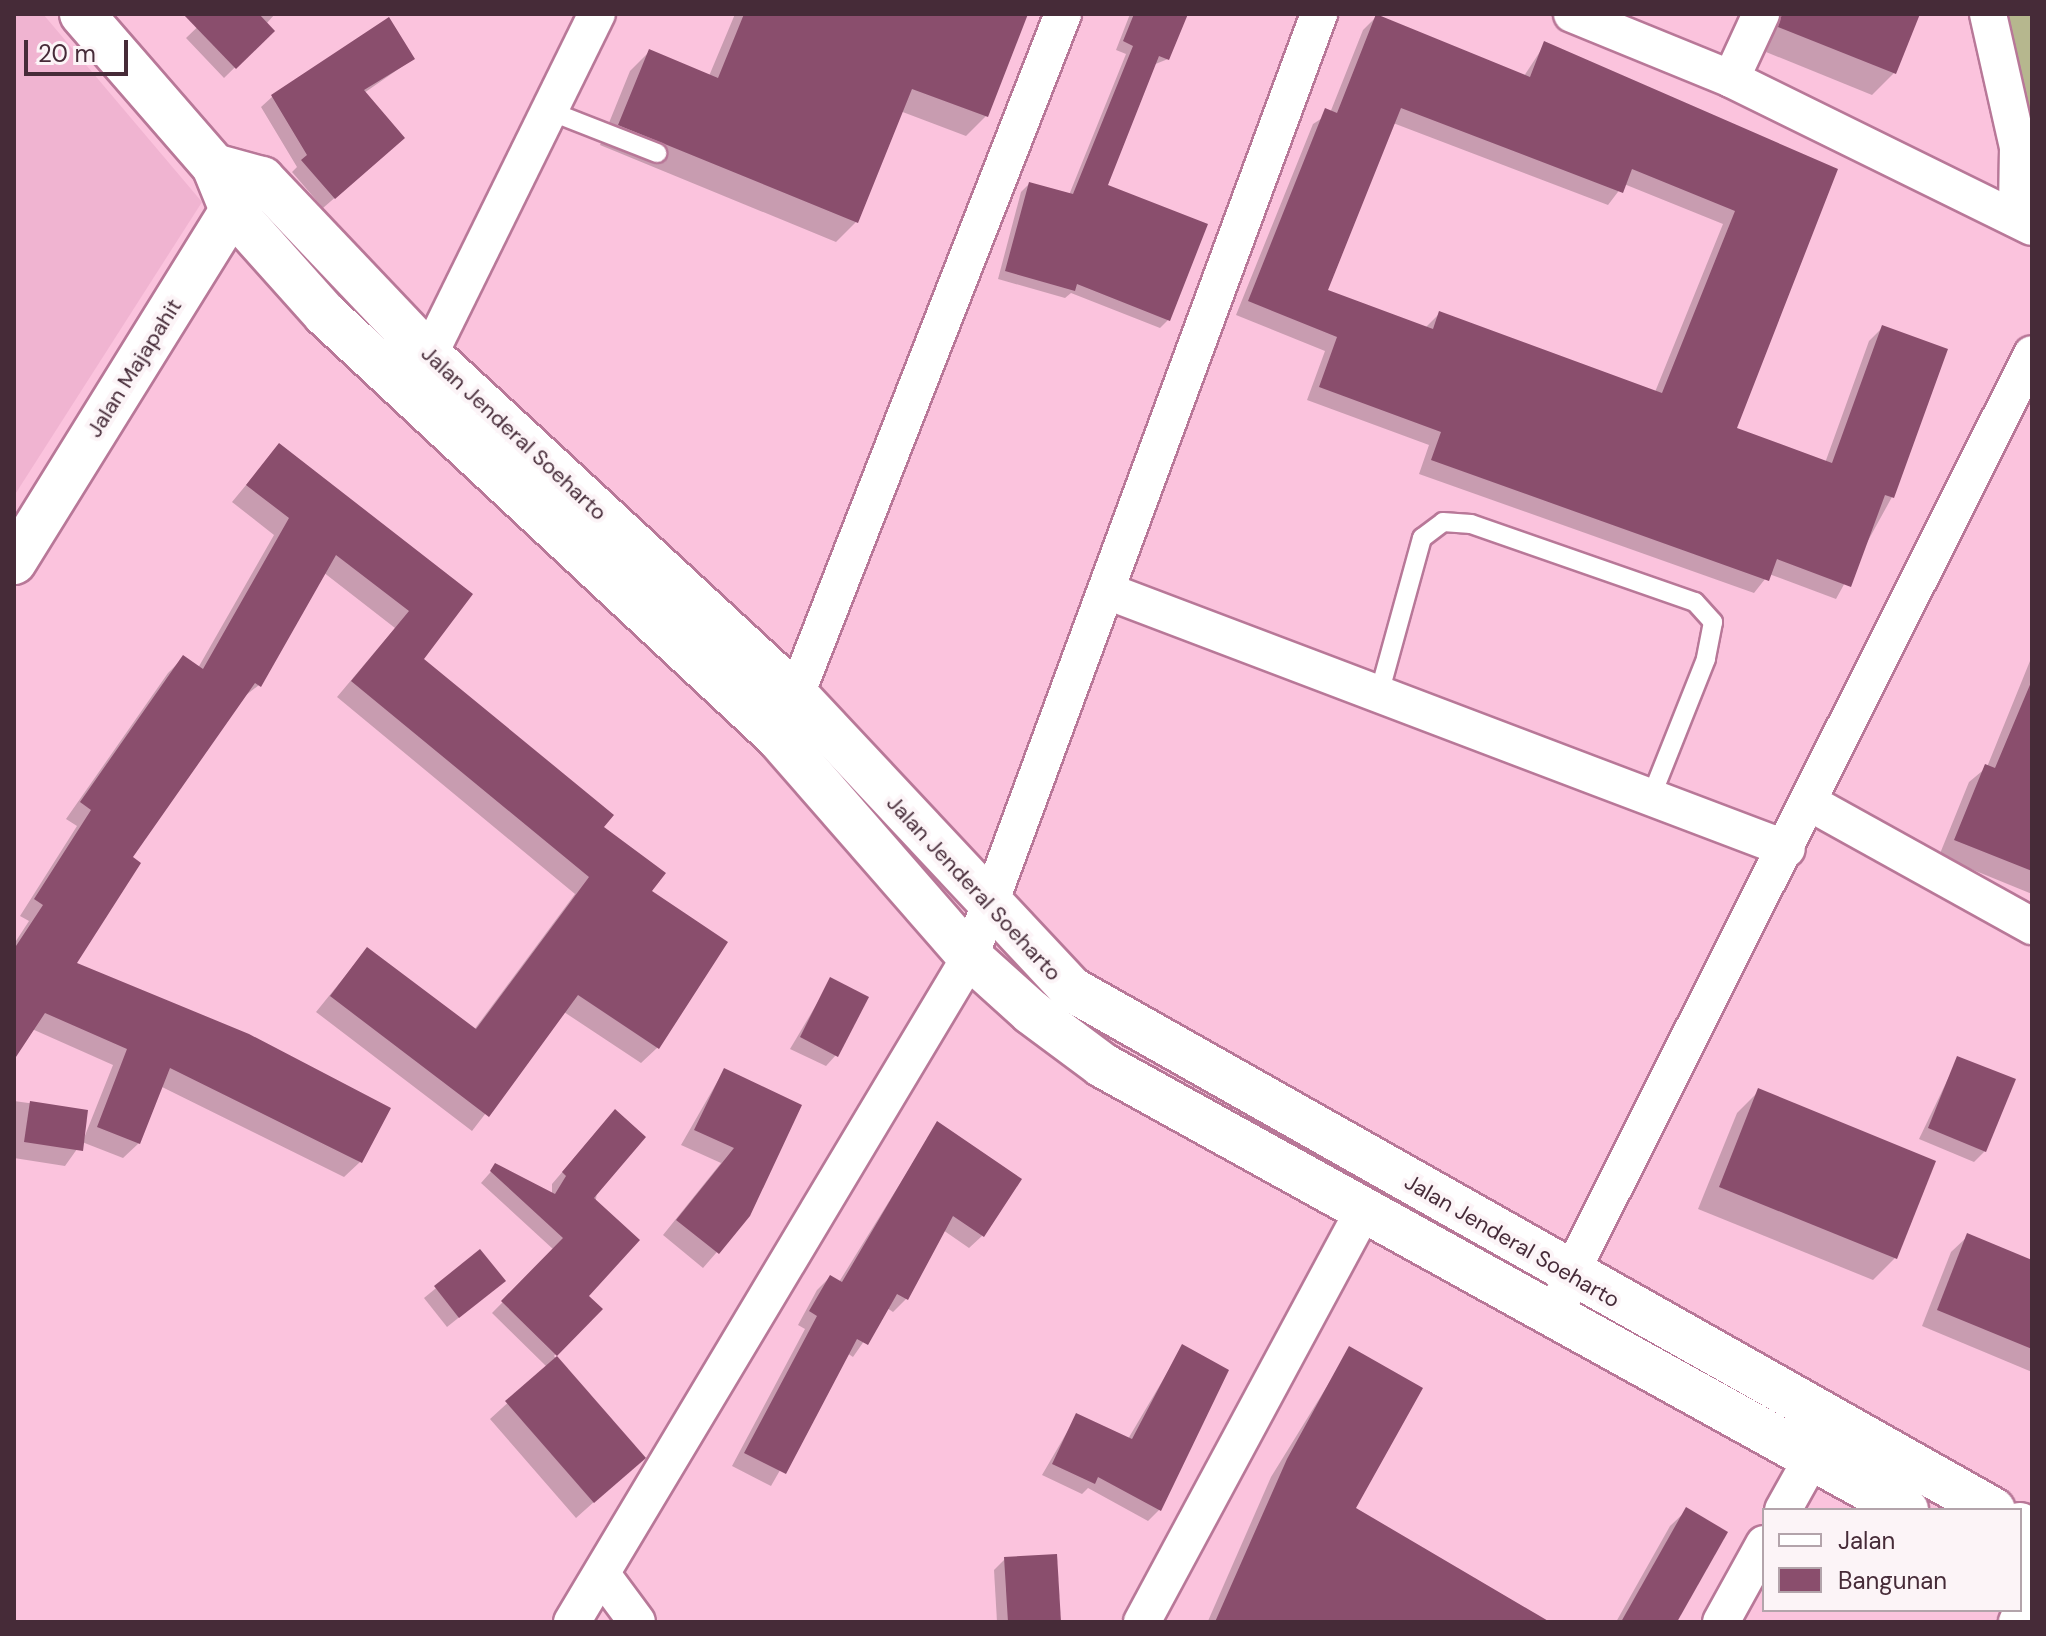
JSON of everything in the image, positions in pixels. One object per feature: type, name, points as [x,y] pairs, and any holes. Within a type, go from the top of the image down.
[{"type":"main road","name":"Jalan Jenderal Soeharto","points":[[82,14],[214,166],[232,210],[325,314],[778,737],[970,957],[1102,1065],[1902,1508]]},
{"type":"main road","points":[[214,166],[262,179]]},
{"type":"main road","name":"Jalan Jenderal Soeharto","points":[[262,179],[429,355],[797,696],[988,908],[1071,989],[1570,1275],[1989,1508]]},
{"type":"main road","name":"Jalan Majapahit","points":[[14,562],[232,210],[262,179]]},
{"type":"street","points":[[429,355],[552,112],[597,14]]},
{"type":"street","points":[[778,737],[797,696],[1063,14]]},
{"type":"street","points":[[572,1622],[603,1576],[970,957],[1319,14]]},
{"type":"street","points":[[1572,14],[1731,79],[2024,220]]},
{"type":"street","points":[[1731,79],[1761,14]]},
{"type":"street","points":[[1988,14],[2018,147],[2024,220]]},
{"type":"street","points":[[1556,1319],[1570,1275],[1812,804],[2032,354]]},
{"type":"street","points":[[1107,591],[1787,849]]},
{"type":"street","points":[[1812,804],[2032,926]]},
{"type":"street","points":[[1142,1622],[1363,1212]]},
{"type":"street","points":[[1784,1508],[1811,1460]]},
{"type":"street","points":[[1721,1622],[1762,1548]]},
{"type":"street","points":[[603,1576],[637,1622]]},
{"type":"street","points":[[2022,1610],[2032,1587]]},
{"type":"lane","points":[[552,112],[657,153]]},
{"type":"lane","points":[[1379,694],[1422,538],[1443,522],[1471,524],[1695,602],[1713,622],[1706,659],[1651,797]]},
{"type":"shaded area","points":[[14,14],[43,14],[202,202],[14,496]]},
{"type":"green space","points":[[2001,14],[2032,14],[2032,173]]},
{"type":"building","points":[[183,14],[259,14],[275,31],[236,69]]},
{"type":"building","points":[[744,14],[1028,14],[988,117],[912,89],[858,223],[618,125],[649,49],[718,78]]},
{"type":"building","points":[[1134,14],[1188,14],[1169,60],[1159,56],[1108,185],[1208,224],[1170,321],[1077,284],[1075,291],[1005,271],[1029,182],[1073,194],[1133,46],[1123,41]]},
{"type":"building","points":[[1376,14],[1530,77],[1544,41],[1838,169],[1737,428],[1832,463],[1882,325],[1948,349],[1894,498],[1885,495],[1851,587],[1777,559],[1769,581],[1431,460],[1441,432],[1319,387],[1337,337],[1248,301],[1325,108],[1337,113]],"holes":[[[1401,108],[1623,193],[1632,169],[1735,211],[1662,393],[1439,311],[1433,329],[1328,290]]]},
{"type":"building","points":[[1782,14],[1920,14],[1896,74],[1778,27]]},
{"type":"building","points":[[389,17],[415,59],[364,90],[405,138],[335,199],[301,160],[307,155],[271,95]]},
{"type":"building","points":[[279,443],[473,594],[424,659],[614,815],[604,827],[666,873],[652,891],[728,942],[659,1049],[578,995],[489,1117],[330,996],[367,947],[476,1029],[589,877],[351,681],[409,611],[336,555],[261,687],[255,683],[133,857],[141,863],[77,963],[249,1034],[391,1108],[362,1163],[170,1068],[140,1144],[97,1127],[127,1049],[45,1013],[14,1060],[14,949],[43,905],[34,899],[91,810],[80,802],[183,655],[203,669],[289,518],[246,485]]},
{"type":"building","points":[[2032,680],[2032,871],[1954,840],[1985,764],[1995,768]]},
{"type":"building","points":[[830,977],[869,997],[838,1057],[800,1037]]},
{"type":"building","points":[[1957,1056],[2016,1079],[1986,1152],[1928,1128]]},
{"type":"building","points":[[724,1068],[802,1105],[750,1216],[719,1254],[676,1220],[734,1148],[694,1130]]},
{"type":"building","points":[[1758,1088],[1936,1161],[1897,1259],[1719,1187]]},
{"type":"building","points":[[30,1101],[88,1110],[83,1151],[24,1142]]},
{"type":"building","points":[[615,1109],[646,1137],[594,1198],[640,1240],[589,1296],[603,1309],[557,1356],[501,1301],[563,1238],[490,1171],[495,1163],[555,1194],[566,1176],[562,1172]]},
{"type":"building","points":[[937,1121],[1022,1179],[984,1237],[953,1216],[908,1300],[897,1294],[868,1345],[857,1339],[786,1474],[744,1453],[817,1316],[809,1311],[830,1275],[842,1282]]},
{"type":"building","points":[[1967,1233],[2032,1260],[2032,1349],[1937,1310]]},
{"type":"building","points":[[480,1249],[506,1281],[459,1318],[434,1286]]},
{"type":"building","points":[[1182,1344],[1229,1370],[1161,1511],[1098,1477],[1095,1484],[1052,1464],[1076,1413],[1132,1439]]},
{"type":"building","points":[[1349,1346],[1423,1388],[1356,1508],[1550,1622],[1215,1622],[1287,1459]]},
{"type":"building","points":[[557,1356],[646,1458],[594,1503],[505,1401]]},
{"type":"building","points":[[1686,1507],[1728,1532],[1677,1622],[1621,1622]]},
{"type":"building","points":[[1057,1554],[1061,1622],[1008,1622],[1004,1557]]}]
